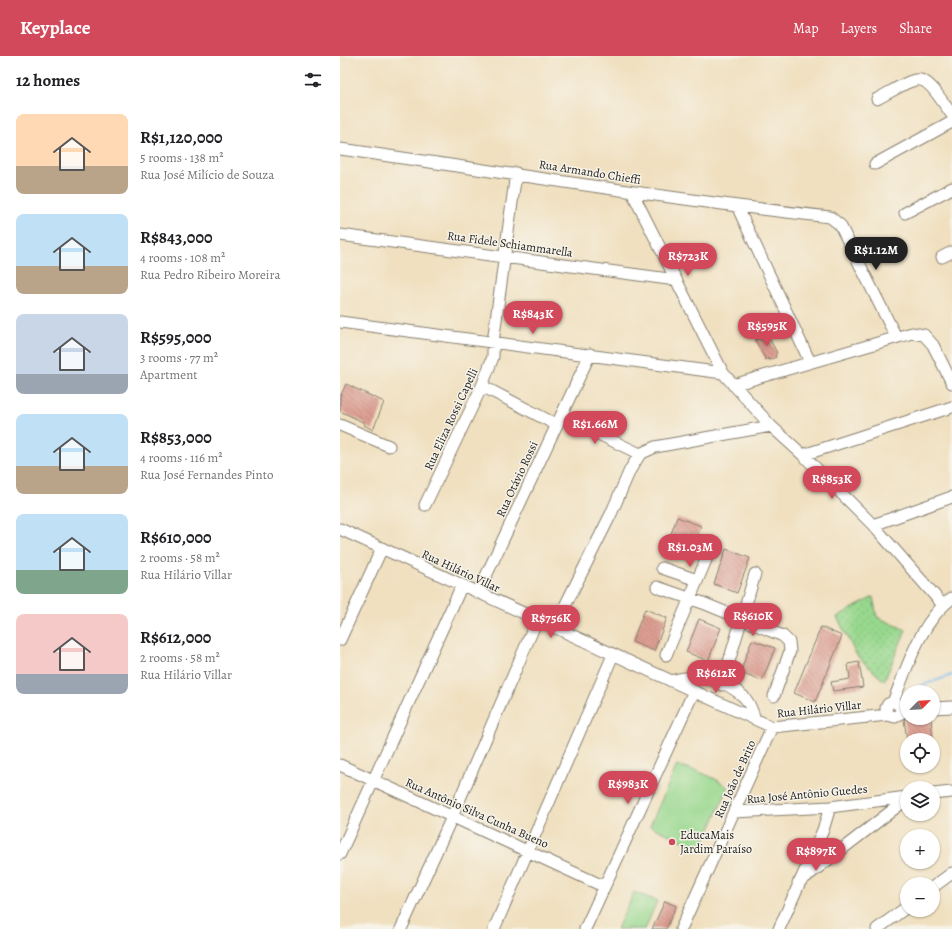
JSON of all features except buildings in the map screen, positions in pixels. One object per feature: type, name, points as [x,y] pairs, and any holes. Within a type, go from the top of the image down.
[{"type":"street","points":[[877,99],[912,80],[922,79],[932,86],[952,115]]},
{"type":"street","points":[[875,164],[952,122]]},
{"type":"street","name":"Rua Armando Chieffi","points":[[340,149],[516,173],[632,192],[830,217],[840,225],[896,337]]},
{"type":"street","name":"Rua Eliza Rossi Capelli","points":[[425,505],[482,386],[493,357],[493,342],[516,173]]},
{"type":"street","points":[[905,214],[952,188]]},
{"type":"street","points":[[632,192],[723,373],[771,426],[803,455],[873,525],[943,605]]},
{"type":"street","points":[[737,206],[810,362]]},
{"type":"street","name":"Rua Fidele Schiammarella","points":[[340,235],[676,280]]},
{"type":"street","points":[[340,322],[590,354],[723,373]]},
{"type":"street","points":[[734,385],[912,333],[924,335],[933,345],[952,383]]},
{"type":"street","name":"Rua Otávio Rossi","points":[[478,592],[590,354]]},
{"type":"street","points":[[482,386],[559,421],[640,454]]},
{"type":"street","points":[[803,455],[952,407]]},
{"type":"street","points":[[340,424],[389,446]]},
{"type":"street","points":[[554,628],[611,514],[630,470],[640,454],[655,447],[673,443],[771,426]]},
{"type":"street","points":[[873,525],[952,497]]},
{"type":"street","name":"Rua Hilário Villar","points":[[340,529],[772,727],[887,715],[892,717],[900,713]]},
{"type":"street","points":[[340,640],[382,548]]},
{"type":"street","points":[[666,655],[712,548]]},
{"type":"street","points":[[662,568],[698,580]]},
{"type":"street","points":[[722,685],[755,574]]},
{"type":"street","points":[[340,854],[462,585]]},
{"type":"street","points":[[657,587],[690,598],[783,636],[789,642],[790,651],[774,696]]},
{"type":"street","points":[[887,715],[887,705],[893,702],[916,644],[943,605],[952,598]]},
{"type":"street","points":[[401,929],[452,817],[537,620]]},
{"type":"street","points":[[494,929],[613,655]]},
{"type":"street","points":[[671,681],[683,677],[695,676],[722,685],[744,697],[751,707],[755,719]]},
{"type":"street","points":[[585,929],[603,886],[694,691]]},
{"type":"street","name":"Rua Hilário Villar","points":[[893,702],[900,705]]},
{"type":"street","points":[[940,708],[952,707]]},
{"type":"street","name":"Rua João de Brito","points":[[681,929],[772,727]]},
{"type":"street","name":"Rua Antônio Silva Cunha Bueno","points":[[340,765],[603,886]]},
{"type":"street","points":[[940,793],[952,792]]},
{"type":"street","name":"Rua José Antônio Guedes","points":[[734,812],[830,807],[900,799]]},
{"type":"street","points":[[798,883],[900,803]]},
{"type":"street","points":[[779,929],[798,883],[823,830],[830,807]]},
{"type":"street","points":[[940,882],[952,873]]},
{"type":"street","points":[[877,929],[900,911]]},
{"type":"green space","points":[[873,597],[877,617],[906,630],[884,681],[857,656],[837,617]]},
{"type":"green space","points":[[677,765],[697,771],[717,780],[728,788],[701,849],[650,826]]},
{"type":"green space","points":[[634,892],[657,901],[645,929],[617,929]]},
{"type":"waterway","points":[[923,685],[952,675]]},
{"type":"place","name":"EducaMais Jardim Paraíso","points":[[672,842]]}]
